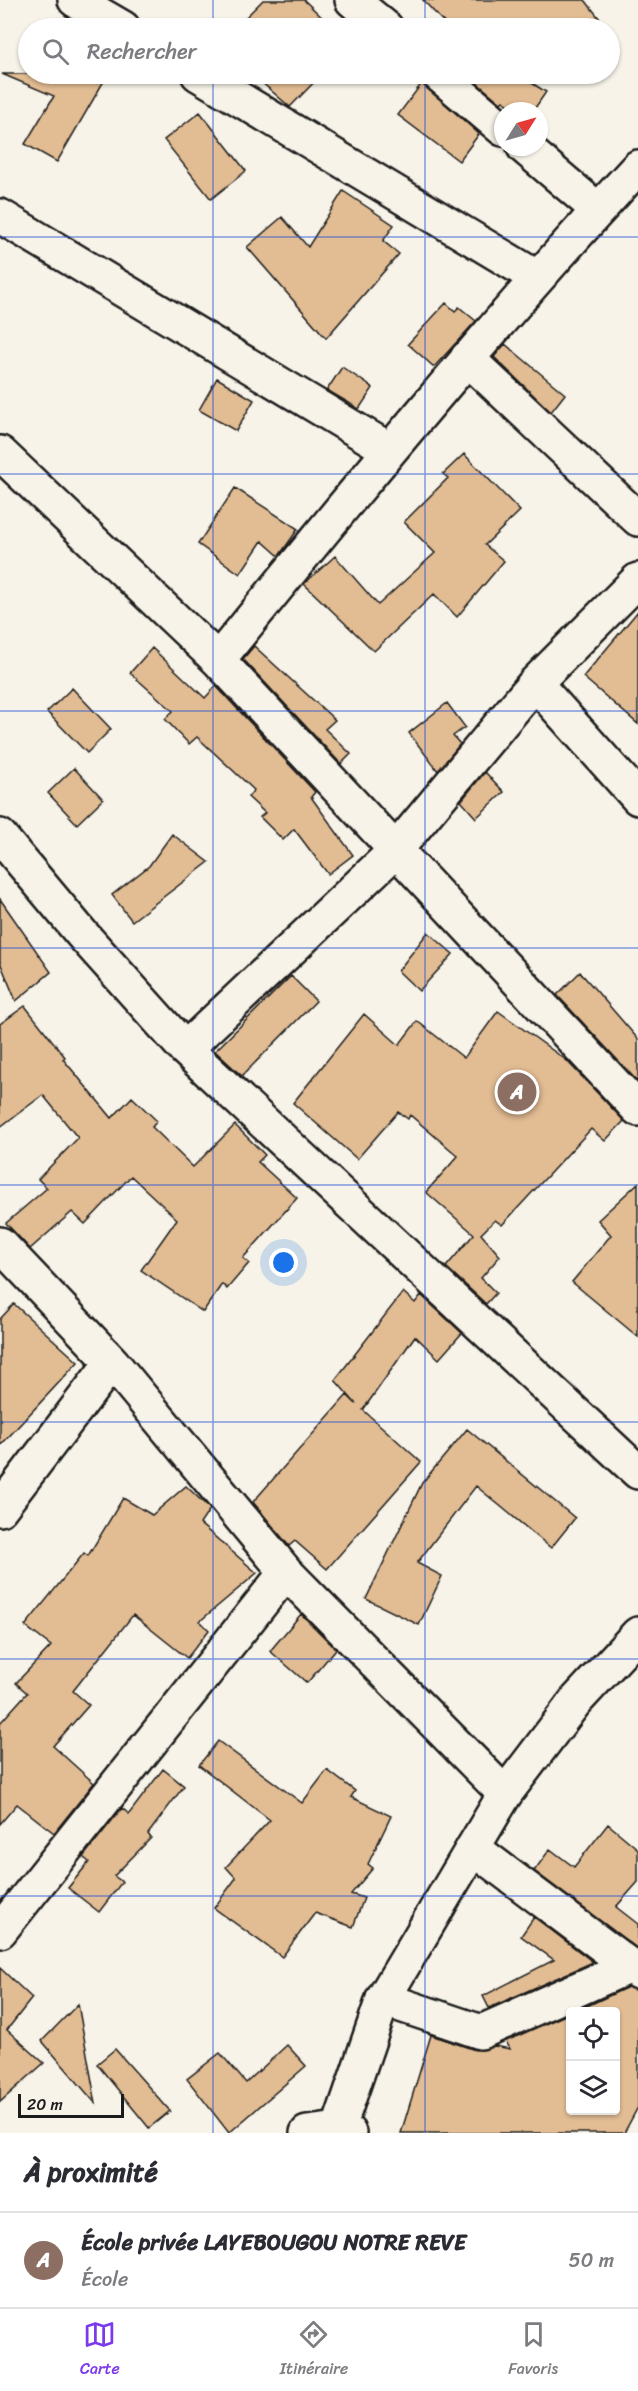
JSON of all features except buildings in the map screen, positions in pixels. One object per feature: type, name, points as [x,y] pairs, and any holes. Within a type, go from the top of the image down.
[{"type":"street","points":[[75,0],[106,18]]},
{"type":"street","points":[[352,0],[374,18]]},
{"type":"street","points":[[215,84],[536,276]]},
{"type":"street","points":[[450,84],[494,121]]},
{"type":"street","points":[[535,156],[598,210]]},
{"type":"street","points":[[218,660],[388,448],[536,276],[598,210],[635,176]]},
{"type":"street","points":[[0,216],[388,448]]},
{"type":"street","points":[[467,358],[638,519]]},
{"type":"street","points":[[0,453],[218,660],[394,852],[638,1109]]},
{"type":"street","points":[[185,1048],[394,852],[535,683],[638,580]]},
{"type":"street","points":[[535,683],[638,798]]},
{"type":"street","points":[[0,836],[81,933],[185,1048],[638,1472]]},
{"type":"street","points":[[0,1244],[112,1362],[286,1572],[505,1794]]},
{"type":"street","points":[[0,1509],[112,1362]]},
{"type":"street","points":[[0,1931],[286,1572]]},
{"type":"street","points":[[333,2132],[383,1999],[505,1794],[575,1701],[638,1635]]},
{"type":"street","points":[[473,1848],[634,1969]]},
{"type":"street","points":[[383,1999],[481,2032],[634,1969]]},
{"type":"place","name":"École privée LAYEBOUGOU NOTRE REVE","points":[[517,1092]]}]
